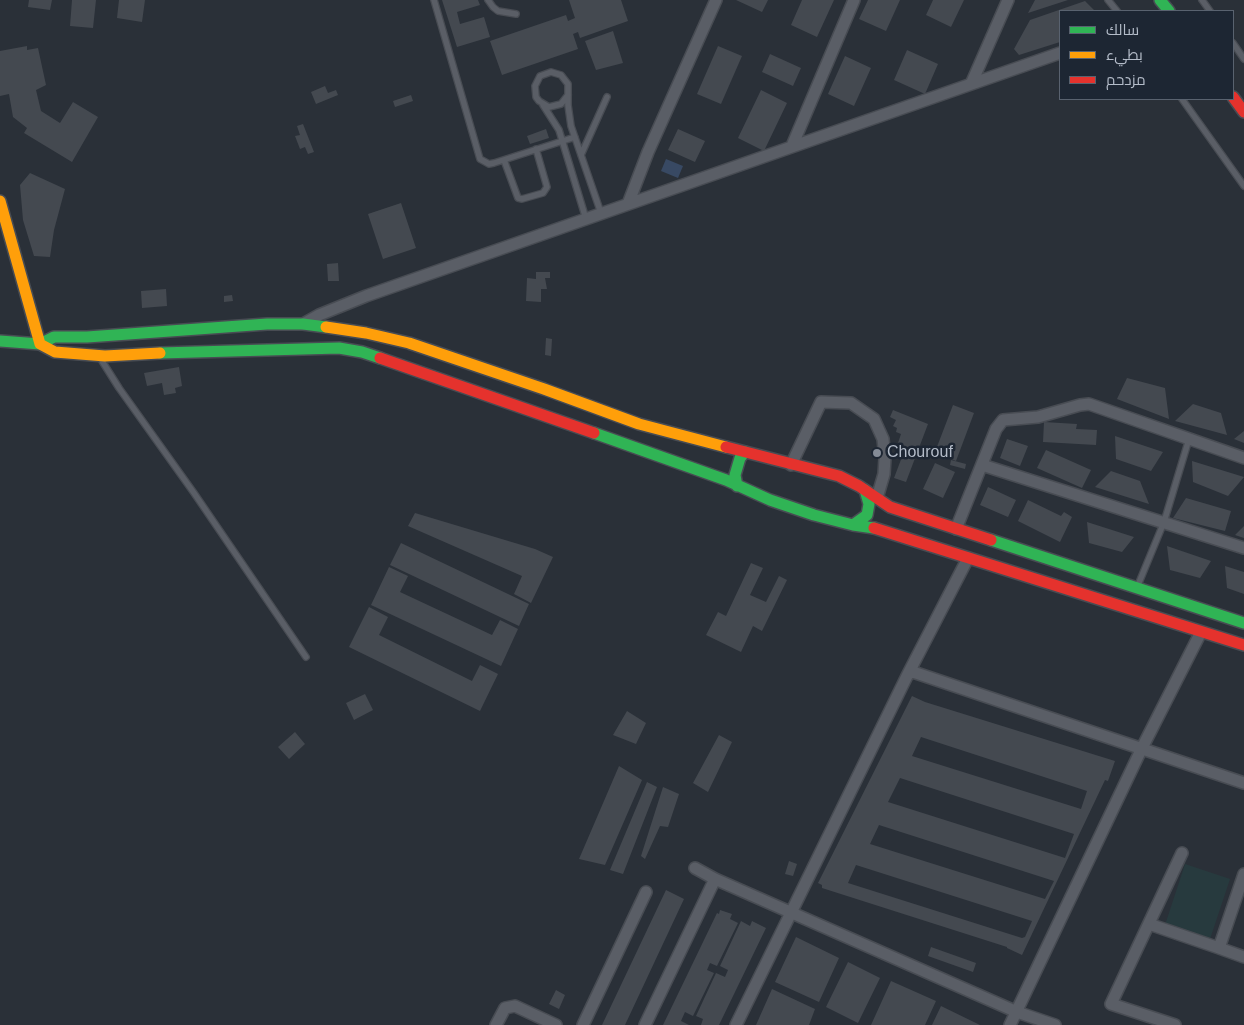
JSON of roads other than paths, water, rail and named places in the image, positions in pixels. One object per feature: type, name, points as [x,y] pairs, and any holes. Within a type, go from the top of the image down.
[{"type":"main road","points":[[1160,0],[1168,10]]},
{"type":"main road","points":[[1234,98],[1244,112]]},
{"type":"main road","points":[[0,201],[40,344]]},
{"type":"main road","points":[[40,344],[54,337],[90,340],[267,324],[303,324],[366,333],[409,344],[639,424],[839,476],[865,490],[890,507],[1244,623]]},
{"type":"main road","points":[[0,341],[40,344],[54,352],[180,352],[339,348],[362,352],[814,515],[853,525],[871,527],[1244,645]]},
{"type":"main road","points":[[737,486],[735,475],[740,458],[745,452]]},
{"type":"main road","points":[[853,525],[866,515],[869,504],[865,490]]},
{"type":"street","points":[[628,204],[648,152],[716,0]]},
{"type":"street","points":[[792,146],[854,0]]},
{"type":"street","points":[[972,82],[1008,0]]},
{"type":"street","points":[[303,324],[319,314],[344,304],[972,82],[1059,53]]},
{"type":"street","points":[[791,464],[821,402],[852,403],[874,419],[883,439],[884,474],[877,498]]},
{"type":"street","points":[[956,529],[996,429],[1002,420],[1038,417],[1090,404],[1244,458]]},
{"type":"street","points":[[982,465],[1244,548]]},
{"type":"street","points":[[736,1025],[908,674],[968,558]]},
{"type":"street","points":[[1010,1025],[1141,750],[1201,632]]},
{"type":"street","points":[[908,674],[913,672],[1244,783]]},
{"type":"street","points":[[1175,1025],[1111,1004],[1182,853]]},
{"type":"street","points":[[695,868],[715,880],[1017,1012],[1055,1025]]},
{"type":"street","points":[[1219,948],[1244,874]]},
{"type":"street","points":[[644,1025],[715,880]]},
{"type":"street","points":[[583,1025],[646,892]]},
{"type":"street","points":[[1149,924],[1244,957]]},
{"type":"street","points":[[496,1025],[505,1008],[515,1006],[556,1025]]},
{"type":"lane","points":[[434,0],[480,159],[489,164],[575,137]]},
{"type":"lane","points":[[488,0],[493,8],[498,11],[516,14]]},
{"type":"lane","points":[[1108,0],[1117,10]]},
{"type":"lane","points":[[1234,44],[1244,59]]},
{"type":"lane","points":[[586,219],[554,121],[534,91],[537,80],[545,73],[551,72],[562,75],[568,84],[569,116],[601,213]]},
{"type":"lane","points":[[543,105],[555,106],[565,100],[568,95]]},
{"type":"lane","points":[[581,155],[607,97]]},
{"type":"lane","points":[[1183,100],[1244,186]]},
{"type":"lane","points":[[504,160],[518,198],[522,199],[542,193],[546,189],[546,184],[536,150]]},
{"type":"lane","points":[[102,353],[102,361],[119,388],[194,493],[306,658]]},
{"type":"lane","points":[[1136,588],[1164,522],[1189,439]]},
{"type":"water","points":[[666,159],[683,166],[678,178],[661,171]]},
{"type":"place","name":"Chourouf","points":[[877,453]]}]
